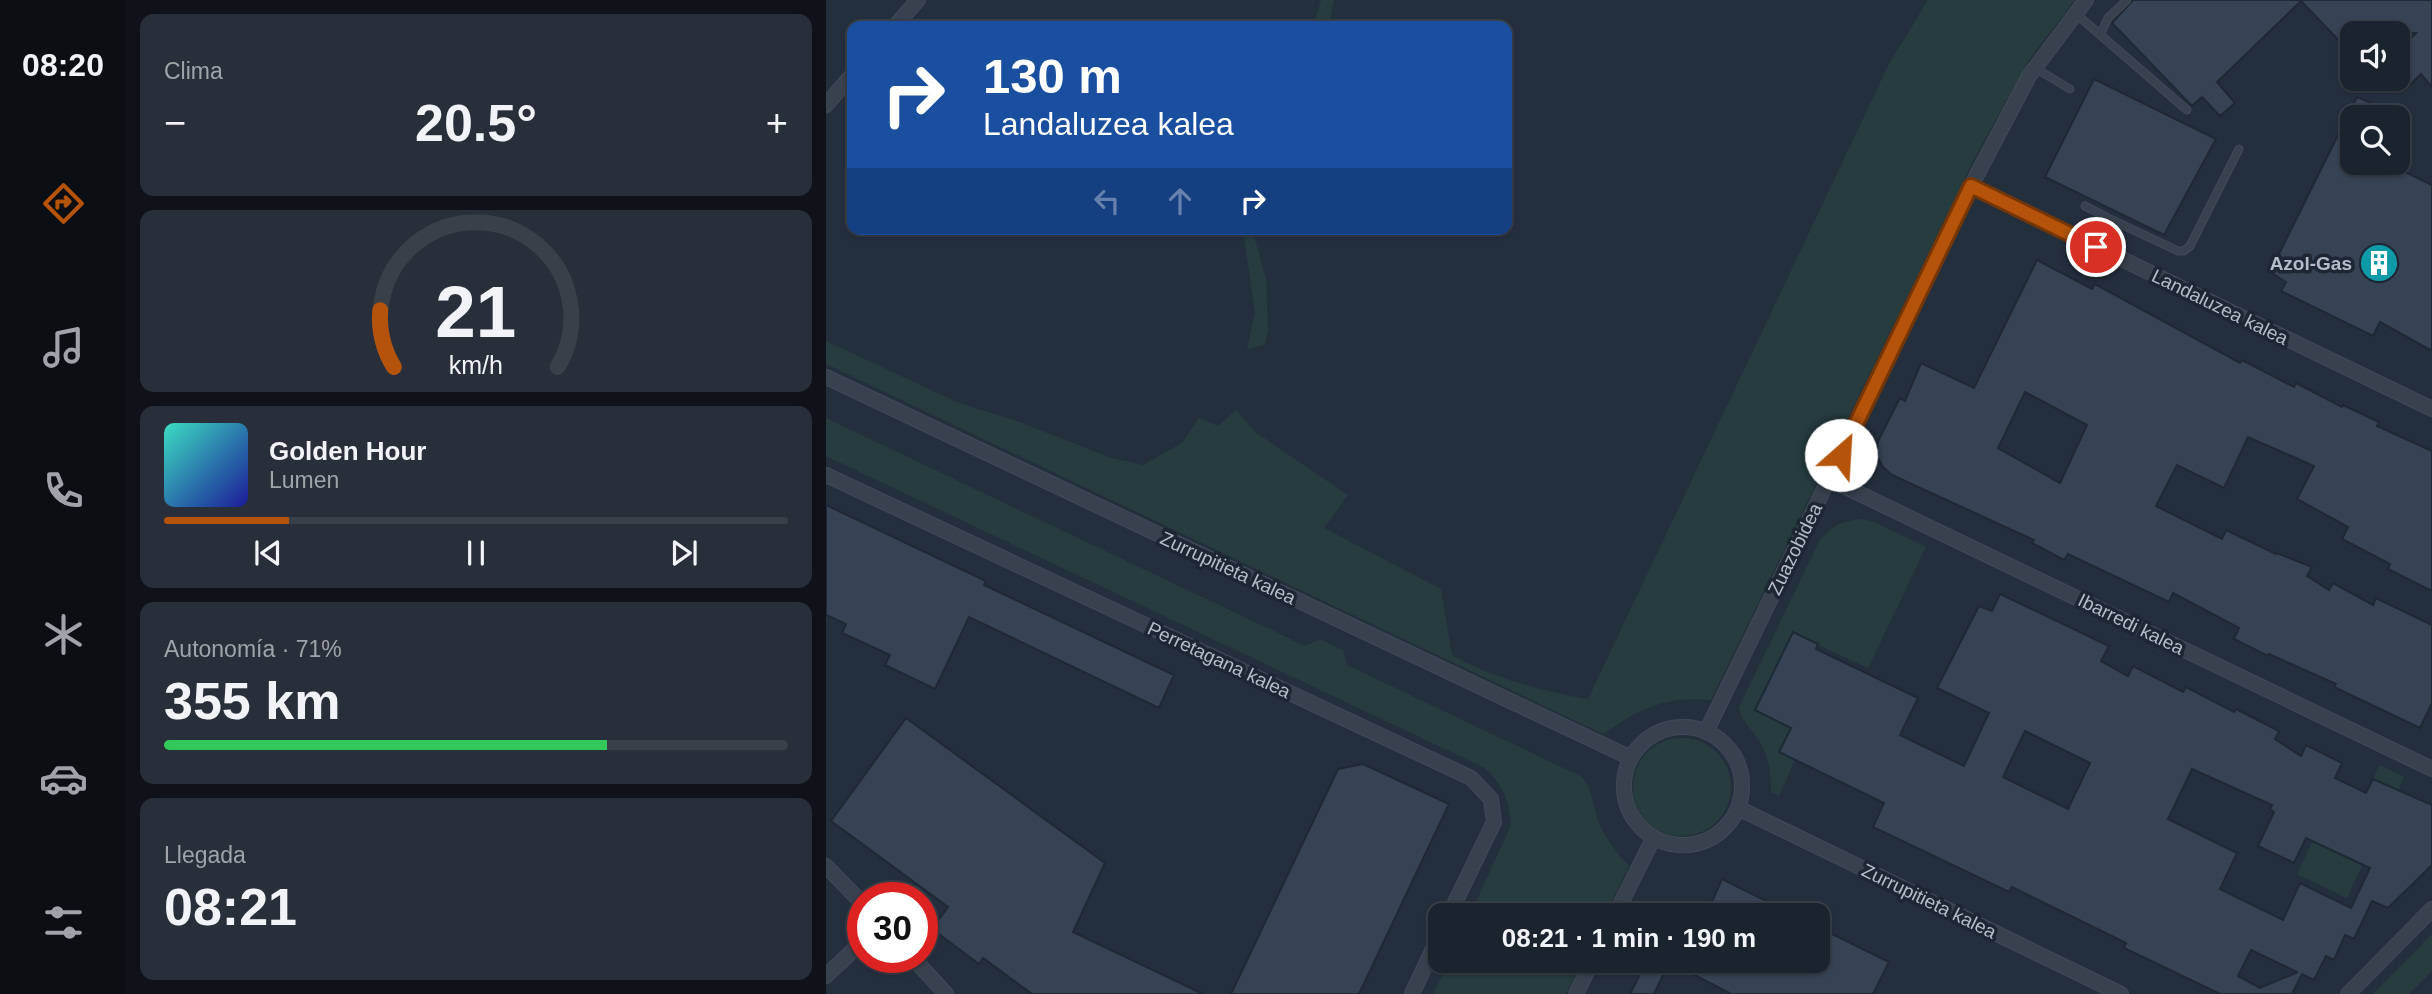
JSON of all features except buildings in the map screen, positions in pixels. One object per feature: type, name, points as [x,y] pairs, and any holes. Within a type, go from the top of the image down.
[{"type":"street","points":[[899,21],[918,0]]},
{"type":"street","name":"Zuazobidea","points":[[1706,732],[1971,186],[2034,68],[2086,0]]},
{"type":"street","points":[[826,106],[847,81]]},
{"type":"street","name":"Landaluzea kalea","points":[[1971,186],[2432,409]]},
{"type":"street","name":"Zurrupitieta kalea","points":[[826,377],[1631,758]]},
{"type":"street","name":"Perretagana kalea","points":[[826,475],[1471,778],[1491,799],[1494,822],[1456,903]]},
{"type":"street","name":"Ibarredi kalea","points":[[1829,479],[2432,769]]},
{"type":"street","points":[[1678,727],[1706,732],[1730,751],[1737,764],[1741,786],[1738,808],[1731,821],[1709,839],[1681,845],[1667,843],[1640,826],[1629,811],[1625,775],[1631,758],[1645,742],[1663,730],[1678,727]]},
{"type":"street","name":"Zurrupitieta kalea","points":[[1738,808],[2121,994]]},
{"type":"street","points":[[1621,903],[1654,837]]},
{"type":"street","points":[[826,866],[847,888]]},
{"type":"street","points":[[2348,994],[2432,909]]},
{"type":"street","points":[[826,976],[847,956]]},
{"type":"street","points":[[1412,994],[1428,960]]},
{"type":"street","points":[[927,973],[946,994]]},
{"type":"street","points":[[1576,994],[1586,973]]},
{"type":"lane","points":[[2100,35],[2108,18],[2127,0]]},
{"type":"lane","points":[[2074,13],[2188,110]]},
{"type":"lane","points":[[2034,68],[2070,89]]},
{"type":"lane","points":[[2085,206],[2178,251],[2184,251],[2190,246],[2239,149]]},
{"type":"lane","points":[[2096,247],[2108,218]]},
{"type":"green space","points":[[1321,0],[1334,0],[1330,21],[1315,21]]},
{"type":"green space","points":[[1928,0],[2075,0],[2030,58],[1974,159],[1711,700],[1680,700],[1653,706],[1603,734],[826,364],[826,341],[959,403],[1017,421],[1111,458],[1143,465],[1182,443],[1199,418],[1218,426],[1236,410],[1255,432],[1348,495],[1324,528],[1441,589],[1452,655],[1518,683],[1588,699],[1889,64]]},
{"type":"green space","points":[[1244,235],[1254,235],[1266,279],[1268,329],[1265,345],[1247,349],[1255,313]]},
{"type":"green space","points":[[826,418],[1305,646],[1320,639],[1343,650],[1347,665],[1582,777],[1590,790],[1601,828],[1629,866],[1611,903],[1475,903],[1511,825],[1504,793],[1483,767],[826,456]]},
{"type":"green space","points":[[1862,519],[1926,547],[1868,668],[1792,633],[1755,710],[1810,690],[1780,752],[1795,760],[1779,796],[1771,792],[1766,754],[1742,717],[1739,707],[1819,542],[1837,525]]},
{"type":"green space","points":[[1682,738],[1701,742],[1717,752],[1727,768],[1731,787],[1727,806],[1717,822],[1701,832],[1682,836],[1663,832],[1647,822],[1637,806],[1633,787],[1637,768],[1647,752],[1663,742]]},
{"type":"green space","points":[[2380,765],[2404,777],[2347,898],[2297,874],[2341,781],[2351,785],[2322,845],[2356,862],[2391,788],[2373,779]]},
{"type":"green space","points":[[2432,934],[2432,971],[2409,994],[2373,994]]},
{"type":"green space","points":[[1443,973],[1576,973],[1566,994],[1433,994]]},
{"type":"place","name":"Azol-Gas","points":[[2379,263]]},
{"type":"route","points":[[1841,455],[1971,186],[2096,247]]}]
